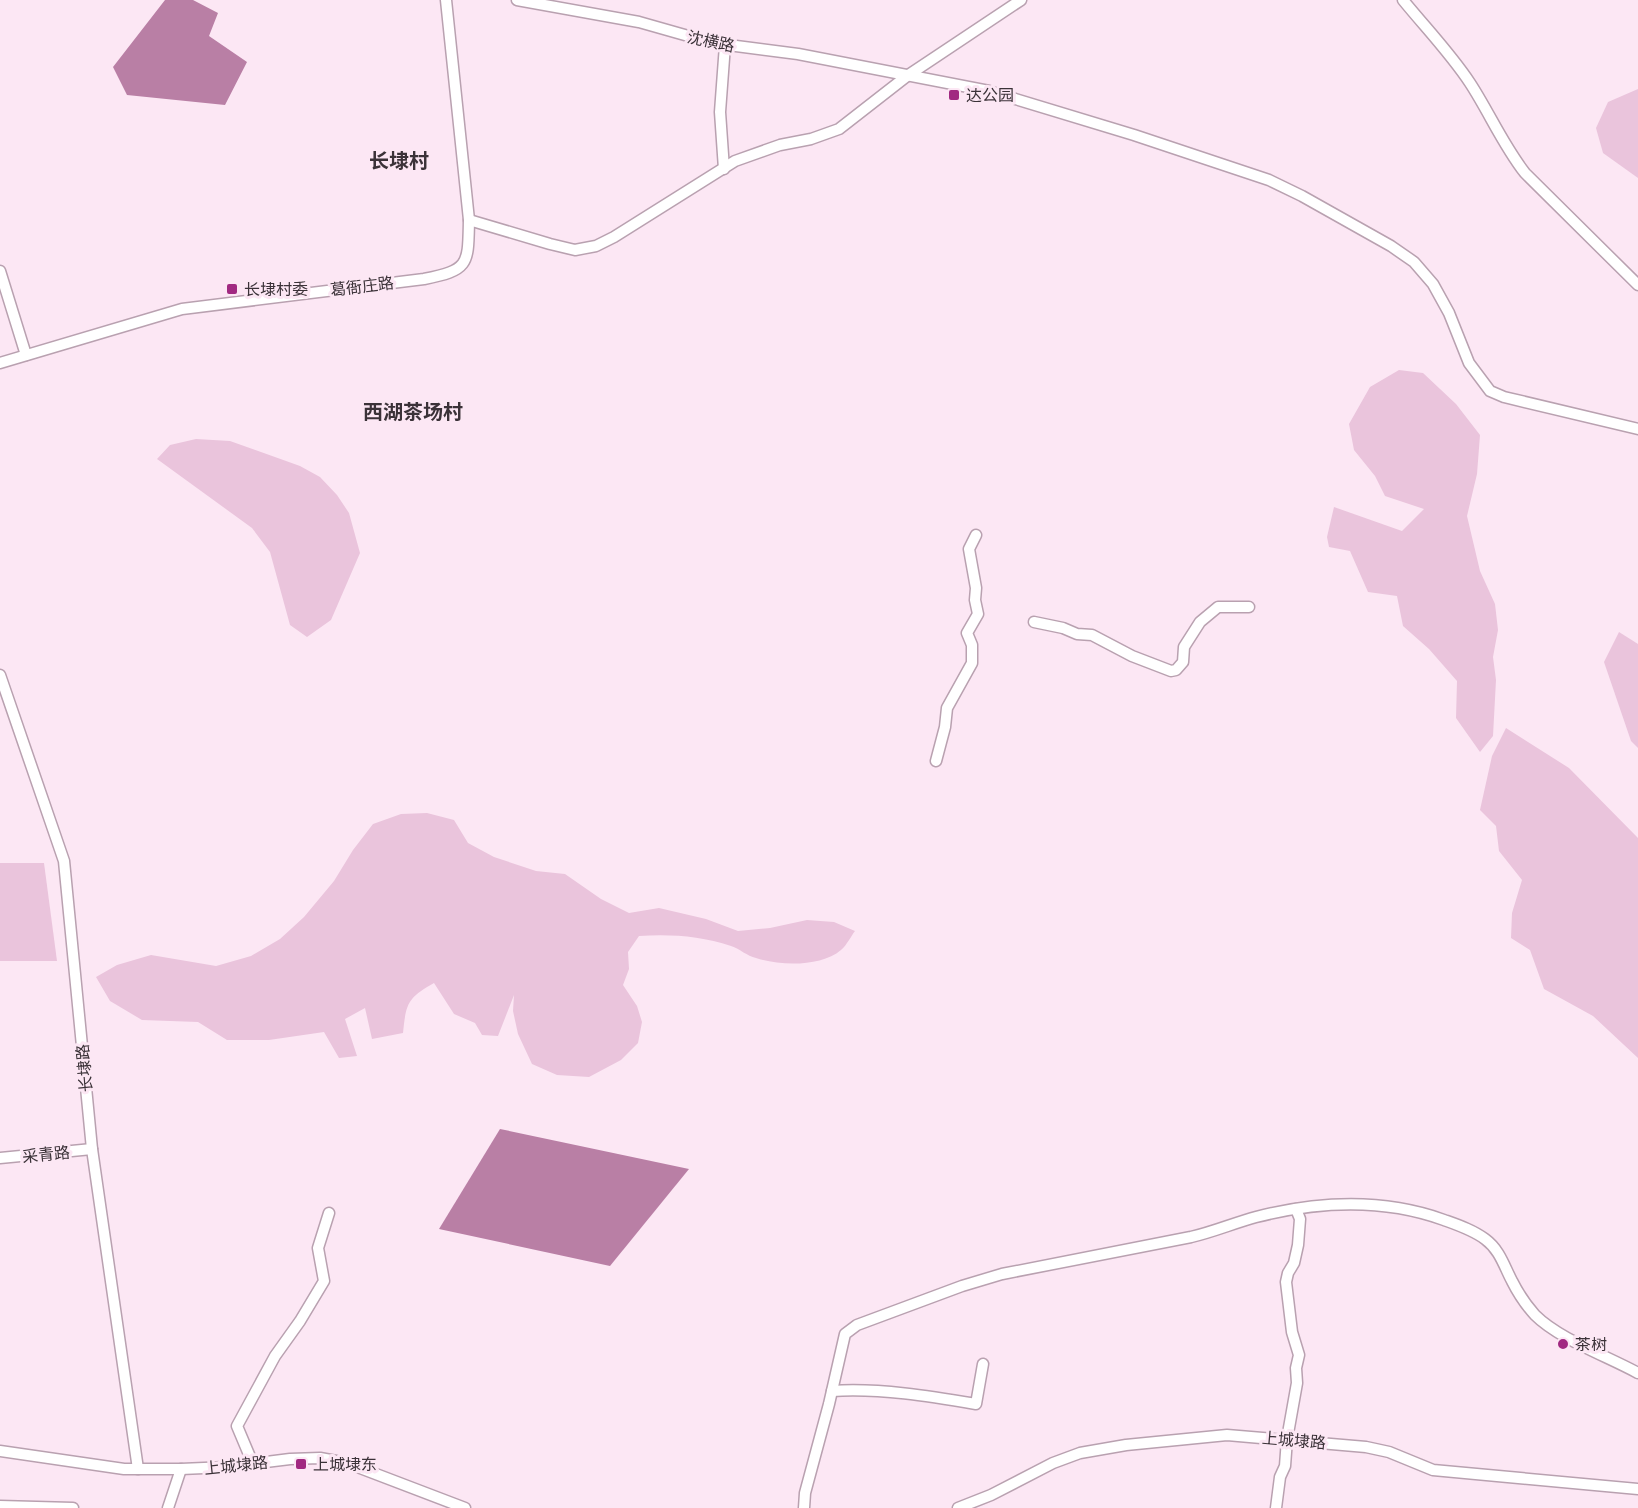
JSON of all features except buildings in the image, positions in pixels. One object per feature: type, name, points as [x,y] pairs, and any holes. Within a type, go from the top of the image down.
[{"type":"street","name":"葛衙庄路","points":[[0,363],[182,309],[451,274],[462,265],[468,252],[470,220],[446,0]]},
{"type":"street","name":"沈横路","points":[[517,0],[639,22],[725,45],[798,54],[989,91],[1239,169],[1302,196],[1414,262],[1434,284],[1449,313],[1469,363],[1490,391],[1504,398],[1638,429]]},
{"type":"street","points":[[470,220],[575,250],[596,246],[735,161],[780,145],[811,139],[839,129],[907,76],[1021,0]]},
{"type":"street","points":[[1403,0],[1468,80],[1511,155],[1525,173],[1638,285]]},
{"type":"street","points":[[724,169],[720,112],[725,45]]},
{"type":"street","points":[[0,271],[26,355]]},
{"type":"street","points":[[936,761],[945,727],[947,708],[972,663],[972,645],[967,633],[978,614],[969,549],[976,535]]},
{"type":"street","points":[[1034,622],[1063,628],[1077,634],[1092,635],[1132,656],[1171,671],[1176,670],[1183,662],[1185,647],[1200,622],[1218,607],[1249,607]]},
{"type":"street","name":"长埭路","points":[[0,675],[64,861],[92,1149],[138,1469]]},
{"type":"street","name":"采青路","points":[[0,1158],[92,1149]]},
{"type":"street","points":[[804,1508],[805,1493],[845,1334],[857,1325],[962,1286],[1002,1274],[1179,1240],[1216,1231],[1235,1222],[1296,1209],[1358,1204],[1388,1205],[1461,1226],[1486,1240],[1495,1248],[1522,1298],[1542,1321],[1563,1335],[1638,1373]]},
{"type":"street","points":[[1276,1508],[1280,1477],[1285,1466],[1299,1355],[1292,1332],[1286,1282],[1294,1263],[1300,1231],[1300,1219],[1296,1209]]},
{"type":"street","points":[[253,1464],[237,1426],[275,1356],[324,1281],[318,1248],[329,1214]]},
{"type":"street","points":[[832,1391],[858,1390],[976,1404],[983,1364]]},
{"type":"street","name":"上城埭路","points":[[957,1508],[991,1495],[1053,1463],[1080,1453],[1126,1445],[1227,1436],[1366,1447],[1389,1452],[1433,1470],[1638,1489]]},
{"type":"street","name":"上城埭路","points":[[0,1451],[138,1469],[181,1469],[320,1458],[347,1463],[465,1508]]},
{"type":"street","points":[[168,1508],[181,1469]]},
{"type":"street","points":[[5,1506],[73,1508]]},
{"type":"shaded area","points":[[165,0],[193,0],[218,13],[209,36],[247,62],[225,105],[127,95],[113,67]]},
{"type":"shaded area","points":[[1638,89],[1638,178],[1603,153],[1596,128],[1608,102]]},
{"type":"shaded area","points":[[1399,370],[1423,373],[1456,404],[1480,435],[1477,474],[1467,516],[1480,571],[1495,604],[1498,630],[1493,657],[1496,680],[1493,736],[1480,752],[1456,718],[1457,681],[1429,649],[1403,626],[1397,596],[1368,592],[1350,551],[1329,547],[1327,537],[1334,507],[1402,531],[1424,509],[1385,496],[1375,476],[1354,450],[1349,424],[1370,387]]},
{"type":"shaded area","points":[[196,439],[230,441],[300,466],[320,477],[337,495],[349,513],[360,553],[331,620],[307,637],[290,625],[270,552],[252,528],[157,459],[170,445]]},
{"type":"shaded area","points":[[1619,632],[1638,644],[1638,748],[1631,741],[1604,662]]},
{"type":"shaded area","points":[[1506,728],[1569,768],[1638,838],[1638,1058],[1593,1016],[1544,989],[1530,950],[1511,938],[1512,913],[1522,880],[1499,851],[1496,826],[1480,810],[1492,756]]},
{"type":"shaded area","points":[[427,813],[454,820],[468,843],[494,857],[536,871],[565,874],[601,899],[629,913],[659,908],[706,919],[738,931],[770,928],[807,920],[834,922],[855,931],[843,948],[833,956],[823,960],[800,963],[766,961],[731,946],[697,938],[663,935],[639,936],[628,952],[629,969],[623,985],[637,1006],[642,1022],[638,1043],[621,1060],[589,1077],[557,1075],[532,1064],[518,1034],[513,1011],[514,995],[498,1036],[482,1035],[475,1023],[454,1014],[434,983],[413,998],[405,1015],[403,1033],[372,1039],[365,1008],[345,1019],[357,1056],[339,1058],[324,1032],[269,1040],[227,1040],[198,1022],[142,1020],[110,1001],[96,977],[117,965],[151,955],[216,966],[251,956],[280,939],[304,917],[334,881],[353,850],[373,824],[401,814]]},
{"type":"shaded area","points":[[0,863],[44,863],[57,961],[0,961]]},
{"type":"shaded area","points":[[500,1129],[689,1169],[610,1266],[439,1229]]},
{"type":"place","name":"达公园","points":[[954,95]]},
{"type":"place","name":"长埭村委","points":[[232,289]]},
{"type":"place","name":"茶树","points":[[1563,1344]]},
{"type":"place","name":"上城埭东","points":[[301,1464]]},
{"type":"district","name":"长埭村","points":[[399,161]]},
{"type":"district","name":"西湖茶场村","points":[[413,412]]}]
